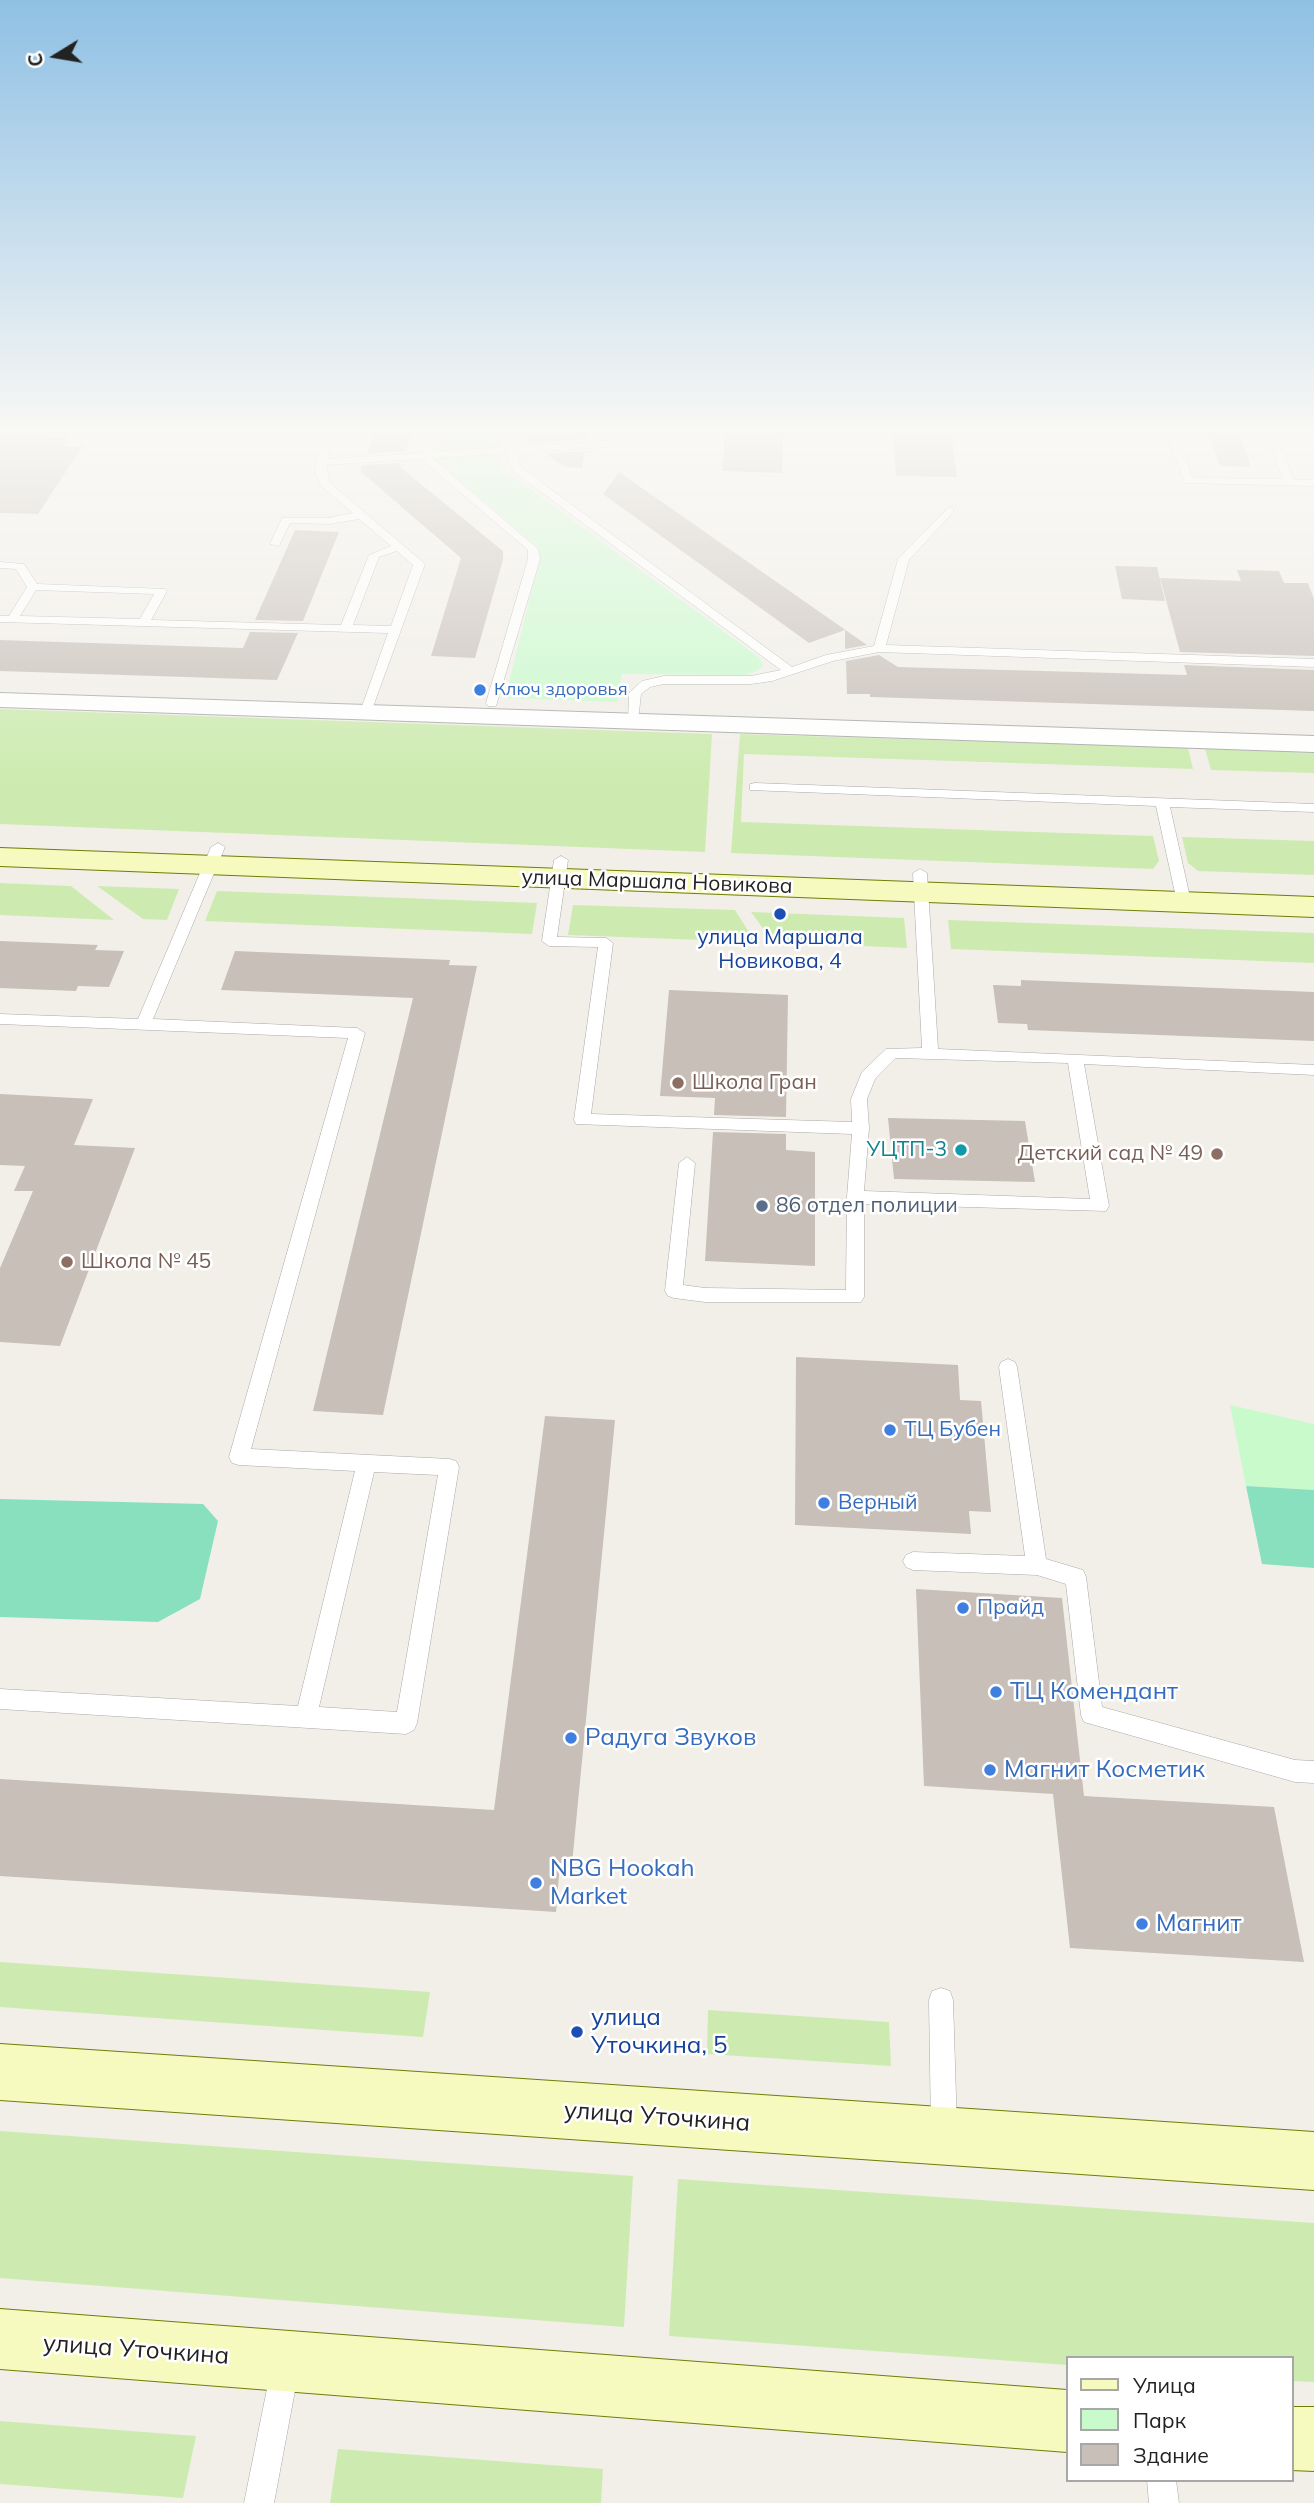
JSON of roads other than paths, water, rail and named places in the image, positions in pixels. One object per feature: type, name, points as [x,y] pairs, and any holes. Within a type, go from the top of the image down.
[{"type":"street","points":[[0,700],[1314,744]]},
{"type":"street","name":"улица Маршала Новикова","points":[[0,838],[214,856]]},
{"type":"street","name":"улица Маршала Новикова","points":[[0,857],[214,856],[560,869],[1182,893],[1314,907]]},
{"type":"street","name":"улица Маршала Новикова","points":[[1182,893],[1314,888]]},
{"type":"street","name":"улица Уточкина","points":[[0,2072],[1314,2161]]},
{"type":"street","name":"улица Уточкина","points":[[0,2339],[1066,2421]]},
{"type":"street","points":[[1293,2438],[1314,2439]]},
{"type":"lane","points":[[346,628],[374,555],[391,550]]},
{"type":"lane","points":[[366,712],[419,564],[403,550]]},
{"type":"lane","points":[[492,703],[534,559],[533,550]]},
{"type":"lane","points":[[626,550],[790,671]]},
{"type":"lane","points":[[879,649],[904,559],[912,550]]},
{"type":"lane","points":[[0,565],[20,566],[33,587]]},
{"type":"lane","points":[[33,587],[161,591],[144,622]]},
{"type":"lane","points":[[6,619],[33,587]]},
{"type":"lane","points":[[6,619],[394,631]]},
{"type":"lane","points":[[632,721],[635,693],[646,684],[664,680],[751,680],[830,658],[879,649],[1314,663]]},
{"type":"lane","points":[[755,787],[1314,808]]},
{"type":"lane","points":[[1162,803],[1182,893]]},
{"type":"lane","points":[[143,1024],[214,856]]},
{"type":"lane","points":[[560,869],[549,940],[606,943],[582,1120],[860,1128]]},
{"type":"lane","points":[[920,883],[930,1052]]},
{"type":"lane","points":[[0,1018],[358,1033],[239,1457],[449,1467],[406,1723],[0,1699]]},
{"type":"lane","points":[[687,1163],[674,1292],[705,1295],[855,1297],[859,1099],[868,1076],[892,1053],[930,1052],[1314,1070]]},
{"type":"lane","points":[[855,1197],[1100,1206],[1075,1058]]},
{"type":"lane","points":[[1009,1367],[1037,1566]]},
{"type":"lane","points":[[306,1718],[367,1462]]},
{"type":"lane","points":[[913,1561],[1037,1566],[1076,1577],[1092,1715],[1296,1771],[1314,1772]]},
{"type":"lane","points":[[941,2000],[944,2136]]},
{"type":"lane","points":[[259,2503],[287,2361]]},
{"type":"lane","points":[[1161,2482],[1164,2503]]},
{"type":"place","name":"Ключ здоровья","points":[[480,690]]},
{"type":"place","name":"улица Маршала Новикова, 4","points":[[780,914]]},
{"type":"place","name":"Школа Гран","points":[[678,1083]]},
{"type":"place","name":"УЦТП-3","points":[[961,1150]]},
{"type":"place","name":"Детский сад № 49","points":[[1217,1154]]},
{"type":"place","name":"86 отдел полиции","points":[[762,1206]]},
{"type":"place","name":"Школа № 45","points":[[67,1262]]},
{"type":"place","name":"ТЦ Бубен","points":[[890,1430]]},
{"type":"place","name":"Верный","points":[[824,1503]]},
{"type":"place","name":"Прайд","points":[[963,1608]]},
{"type":"place","name":"ТЦ Комендант","points":[[996,1692]]},
{"type":"place","name":"Радуга Звуков","points":[[571,1738]]},
{"type":"place","name":"Магнит Косметик","points":[[990,1770]]},
{"type":"place","name":"NBG Hookah Market","points":[[536,1883]]},
{"type":"place","name":"Магнит","points":[[1142,1924]]},
{"type":"place","name":"улица Уточкина, 5","points":[[577,2032]]}]
